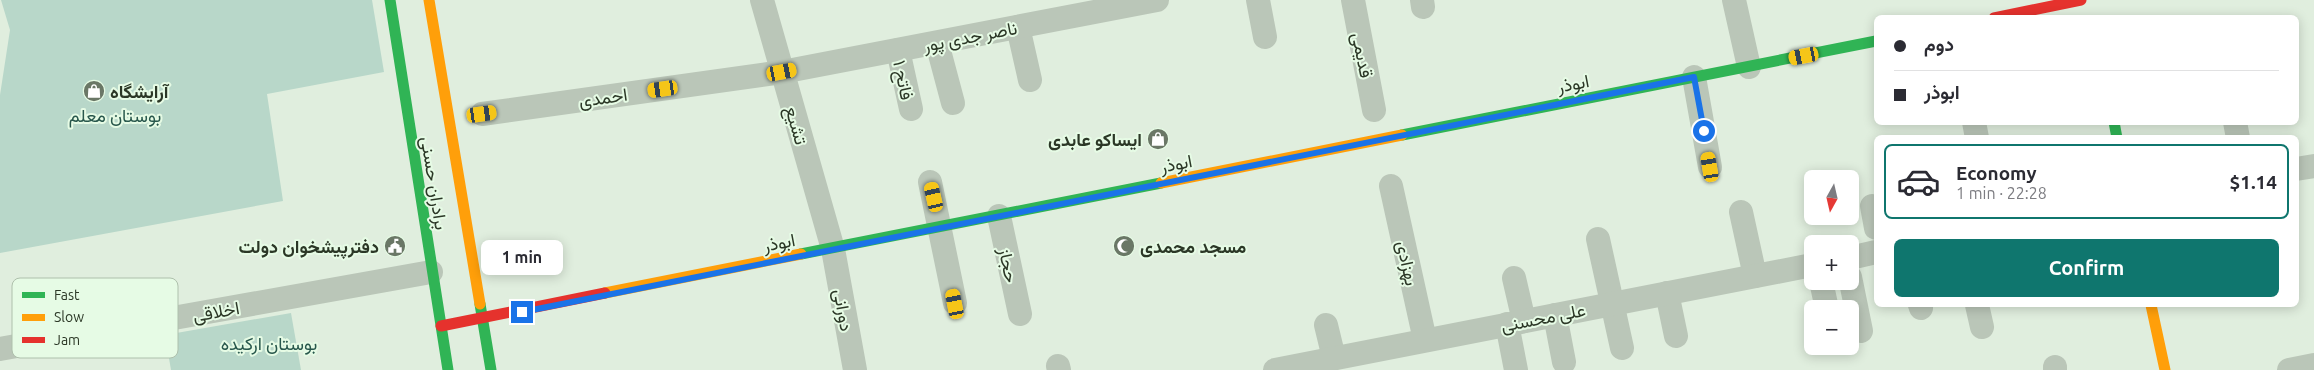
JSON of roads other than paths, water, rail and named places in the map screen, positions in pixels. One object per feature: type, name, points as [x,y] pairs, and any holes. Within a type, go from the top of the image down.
[{"type":"main road","name":"برادران حسنی","points":[[390,0],[431,272],[448,370]]},
{"type":"main road","name":"برادران حسنی","points":[[429,0],[491,370]]},
{"type":"main road","points":[[2008,15],[2081,0]]},
{"type":"main road","name":"ابوذر","points":[[441,326],[1874,41]]},
{"type":"main road","points":[[2151,307],[2164,370]]},
{"type":"street","name":"تشیع","points":[[762,0],[833,249]]},
{"type":"street","points":[[1258,0],[1265,37]]},
{"type":"street","name":"قدیمی","points":[[1353,0],[1374,110]]},
{"type":"street","points":[[1734,0],[1749,66]]},
{"type":"street","name":"ناصر جدی پور","points":[[782,72],[1144,1]]},
{"type":"street","points":[[1018,27],[1030,80]]},
{"type":"street","points":[[937,43],[953,103]]},
{"type":"street","name":"فاتح ۱","points":[[898,50],[910,109]]},
{"type":"street","name":"احمدی","points":[[482,114],[782,72]]},
{"type":"street","points":[[1694,77],[1710,167]]},
{"type":"street","points":[[2299,168],[2314,166]]},
{"type":"street","points":[[930,182],[955,304]]},
{"type":"street","name":"بهزادی","points":[[1391,186],[1424,340]]},
{"type":"street","points":[[1742,212],[1755,276]]},
{"type":"street","name":"حجاز","points":[[999,216],[1020,314]]},
{"type":"street","points":[[1598,239],[1622,348]]},
{"type":"street","name":"دورانی","points":[[833,249],[855,370]]},
{"type":"street","points":[[1859,256],[1874,252]]},
{"type":"street","name":"علی محسنی","points":[[1275,370],[1334,358],[1368,361],[1424,340],[1804,267]]},
{"type":"street","name":"اخلاقی","points":[[178,317],[431,272]]},
{"type":"street","points":[[1514,278],[1516,370]]},
{"type":"street","points":[[1853,290],[1861,331]]},
{"type":"street","points":[[1667,293],[1676,336]]},
{"type":"street","points":[[1555,315],[1564,362]]},
{"type":"street","points":[[1326,325],[1334,358]]},
{"type":"street","points":[[2290,370],[2314,365]]},
{"type":"place","name":"آرایشگاه","points":[[94,91]]},
{"type":"place","name":"ایساکو عابدی","points":[[1158,139]]},
{"type":"place","name":"دفترپیشخوان دولت","points":[[395,246]]},
{"type":"place","name":"مسجد محمدی","points":[[1124,246]]},
{"type":"park label","name":"بوستان معلم","points":[[115,115]]},
{"type":"park label","name":"بوستان ارکیده","points":[[269,343]]}]
